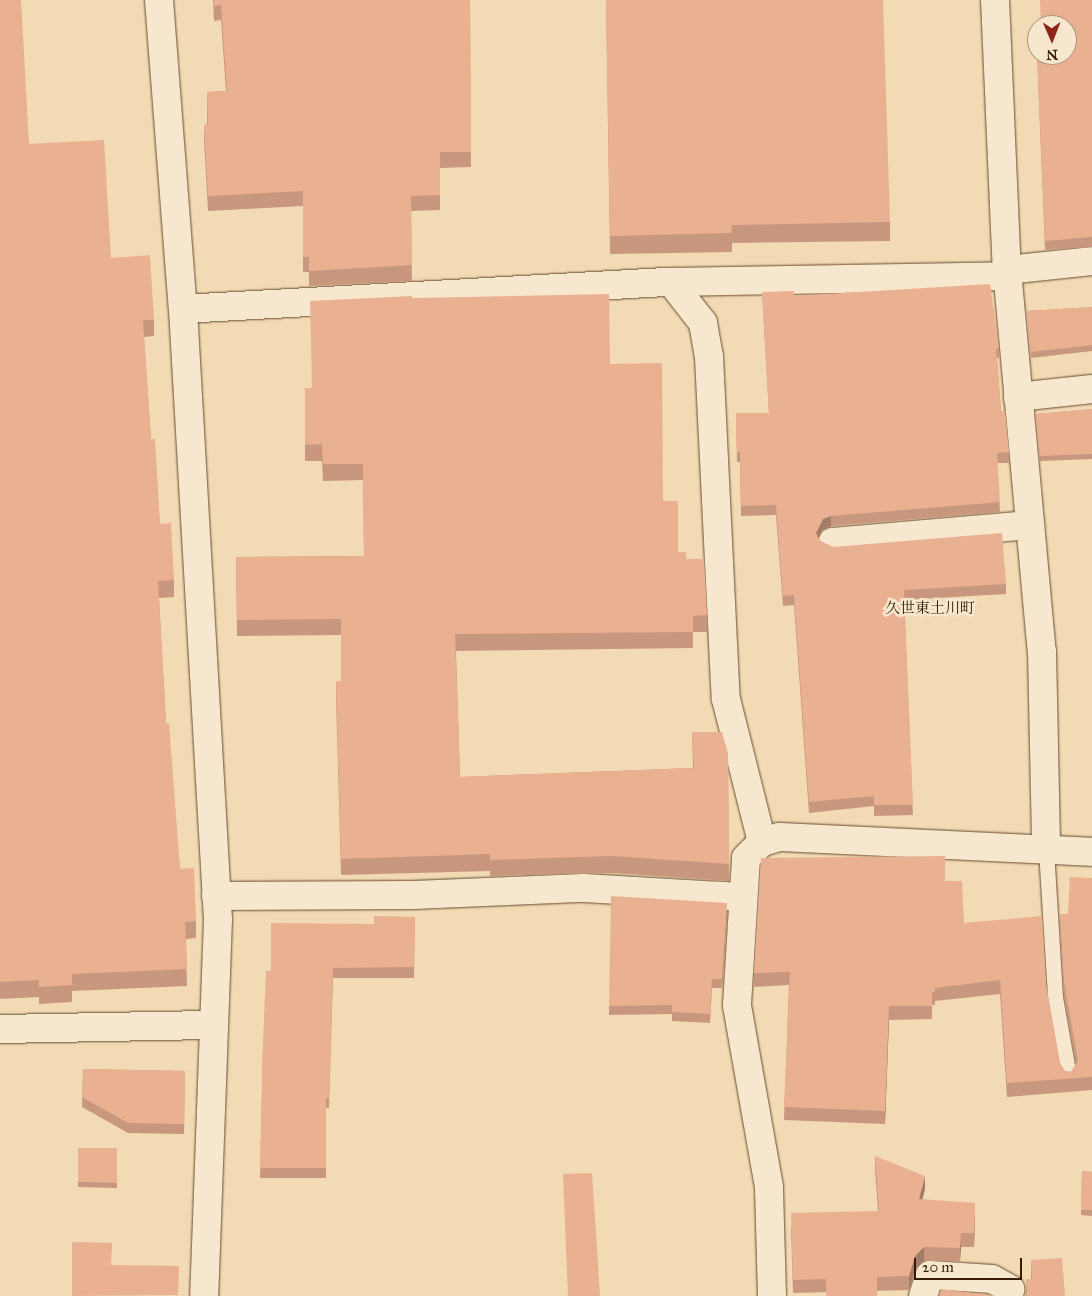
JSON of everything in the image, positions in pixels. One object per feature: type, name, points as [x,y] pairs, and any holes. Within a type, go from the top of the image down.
[{"type":"street","points":[[160,0],[183,309],[216,896],[214,1025],[204,1296]]},
{"type":"street","points":[[995,0],[1008,273],[1042,651],[1046,849]]},
{"type":"street","points":[[183,309],[672,282],[1008,273],[1092,261]]},
{"type":"street","points":[[672,282],[703,323],[709,357],[726,699],[762,842]]},
{"type":"street","points":[[1018,397],[1092,389]]},
{"type":"street","points":[[832,542],[1030,525]]},
{"type":"street","points":[[772,1296],[769,1187],[737,1005],[742,897],[746,858],[762,842],[779,837],[1092,852]]},
{"type":"street","points":[[216,896],[414,895],[584,888],[742,897]]},
{"type":"street","points":[[0,1029],[214,1025]]},
{"type":"street","points":[[923,1296],[930,1275],[992,1280],[1010,1289],[1009,1296]]},
{"type":"lane","points":[[1046,849],[1055,997],[1069,1076]]},
{"type":"building","points":[[0,0],[21,0],[29,144],[104,140],[111,258],[150,255],[154,320],[143,320],[151,439],[155,439],[160,524],[171,523],[174,580],[158,581],[166,723],[169,723],[180,869],[194,868],[196,921],[185,922],[187,969],[72,974],[72,985],[39,987],[39,980],[0,982]]},
{"type":"building","points":[[214,0],[470,0],[471,152],[440,152],[440,195],[411,196],[412,265],[309,271],[309,257],[303,257],[303,191],[208,196],[204,125],[208,124],[207,92],[227,91],[221,5],[214,6]]},
{"type":"building","points":[[606,0],[883,0],[890,222],[731,225],[732,233],[610,236]]},
{"type":"building","points":[[1040,0],[1092,0],[1092,237],[1045,241],[1037,65],[1077,65],[1077,15],[1041,15]]},
{"type":"building","points":[[990,284],[999,348],[996,348],[1001,411],[1005,411],[1009,452],[997,453],[1000,502],[831,516],[823,519],[816,533],[820,541],[833,547],[1002,533],[1006,584],[904,590],[913,805],[874,805],[874,796],[809,802],[794,595],[783,596],[776,505],[741,506],[740,452],[737,452],[736,413],[769,413],[762,292],[794,291],[794,296]]},
{"type":"building","points":[[609,294],[610,364],[662,363],[663,501],[678,501],[678,552],[686,552],[686,559],[704,559],[707,615],[693,616],[693,632],[455,634],[460,777],[694,768],[692,732],[722,732],[728,753],[729,864],[611,856],[490,860],[490,854],[341,859],[336,681],[341,681],[341,619],[237,620],[236,557],[364,556],[363,464],[323,464],[322,444],[305,445],[305,388],[312,388],[310,301],[412,296],[412,298]]},
{"type":"building","points":[[1092,307],[1092,345],[1031,352],[1027,311]]},
{"type":"building","points":[[1092,409],[1092,454],[1040,456],[1036,414]]},
{"type":"building","points":[[945,856],[945,881],[962,881],[964,923],[1042,916],[1046,985],[1060,1064],[1065,1071],[1071,1072],[1078,1061],[1064,982],[1060,914],[1068,914],[1070,877],[1092,878],[1092,1077],[1007,1083],[1000,980],[935,988],[935,992],[932,992],[932,1006],[889,1006],[885,1111],[784,1107],[790,972],[754,973],[761,858]]},
{"type":"building","points":[[611,896],[727,903],[722,979],[712,979],[710,1014],[672,1012],[672,1005],[609,1006]]},
{"type":"building","points":[[374,916],[415,917],[414,967],[333,968],[329,1098],[326,1098],[326,1168],[260,1168],[266,971],[271,971],[271,923],[374,924]]},
{"type":"building","points":[[83,1069],[185,1071],[184,1124],[128,1123],[82,1097]]},
{"type":"building","points":[[78,1148],[117,1148],[117,1183],[78,1182]]},
{"type":"building","points":[[875,1156],[925,1176],[919,1199],[975,1203],[974,1233],[961,1233],[960,1248],[924,1247],[915,1256],[909,1276],[877,1277],[877,1296],[826,1296],[826,1279],[793,1280],[791,1213],[879,1211]]},
{"type":"building","points":[[1082,1171],[1092,1172],[1092,1210],[1081,1210]]},
{"type":"building","points":[[592,1173],[600,1296],[568,1296],[563,1174]]},
{"type":"building","points":[[72,1242],[112,1243],[111,1265],[179,1266],[178,1295],[72,1296]]},
{"type":"building","points":[[1062,1258],[1065,1296],[1027,1296],[1026,1279],[1032,1279],[1031,1260]]},
{"type":"building","points":[[941,1289],[996,1296],[940,1296]]},
{"type":"district","name":"久世東土川町","points":[[930,609]]}]
